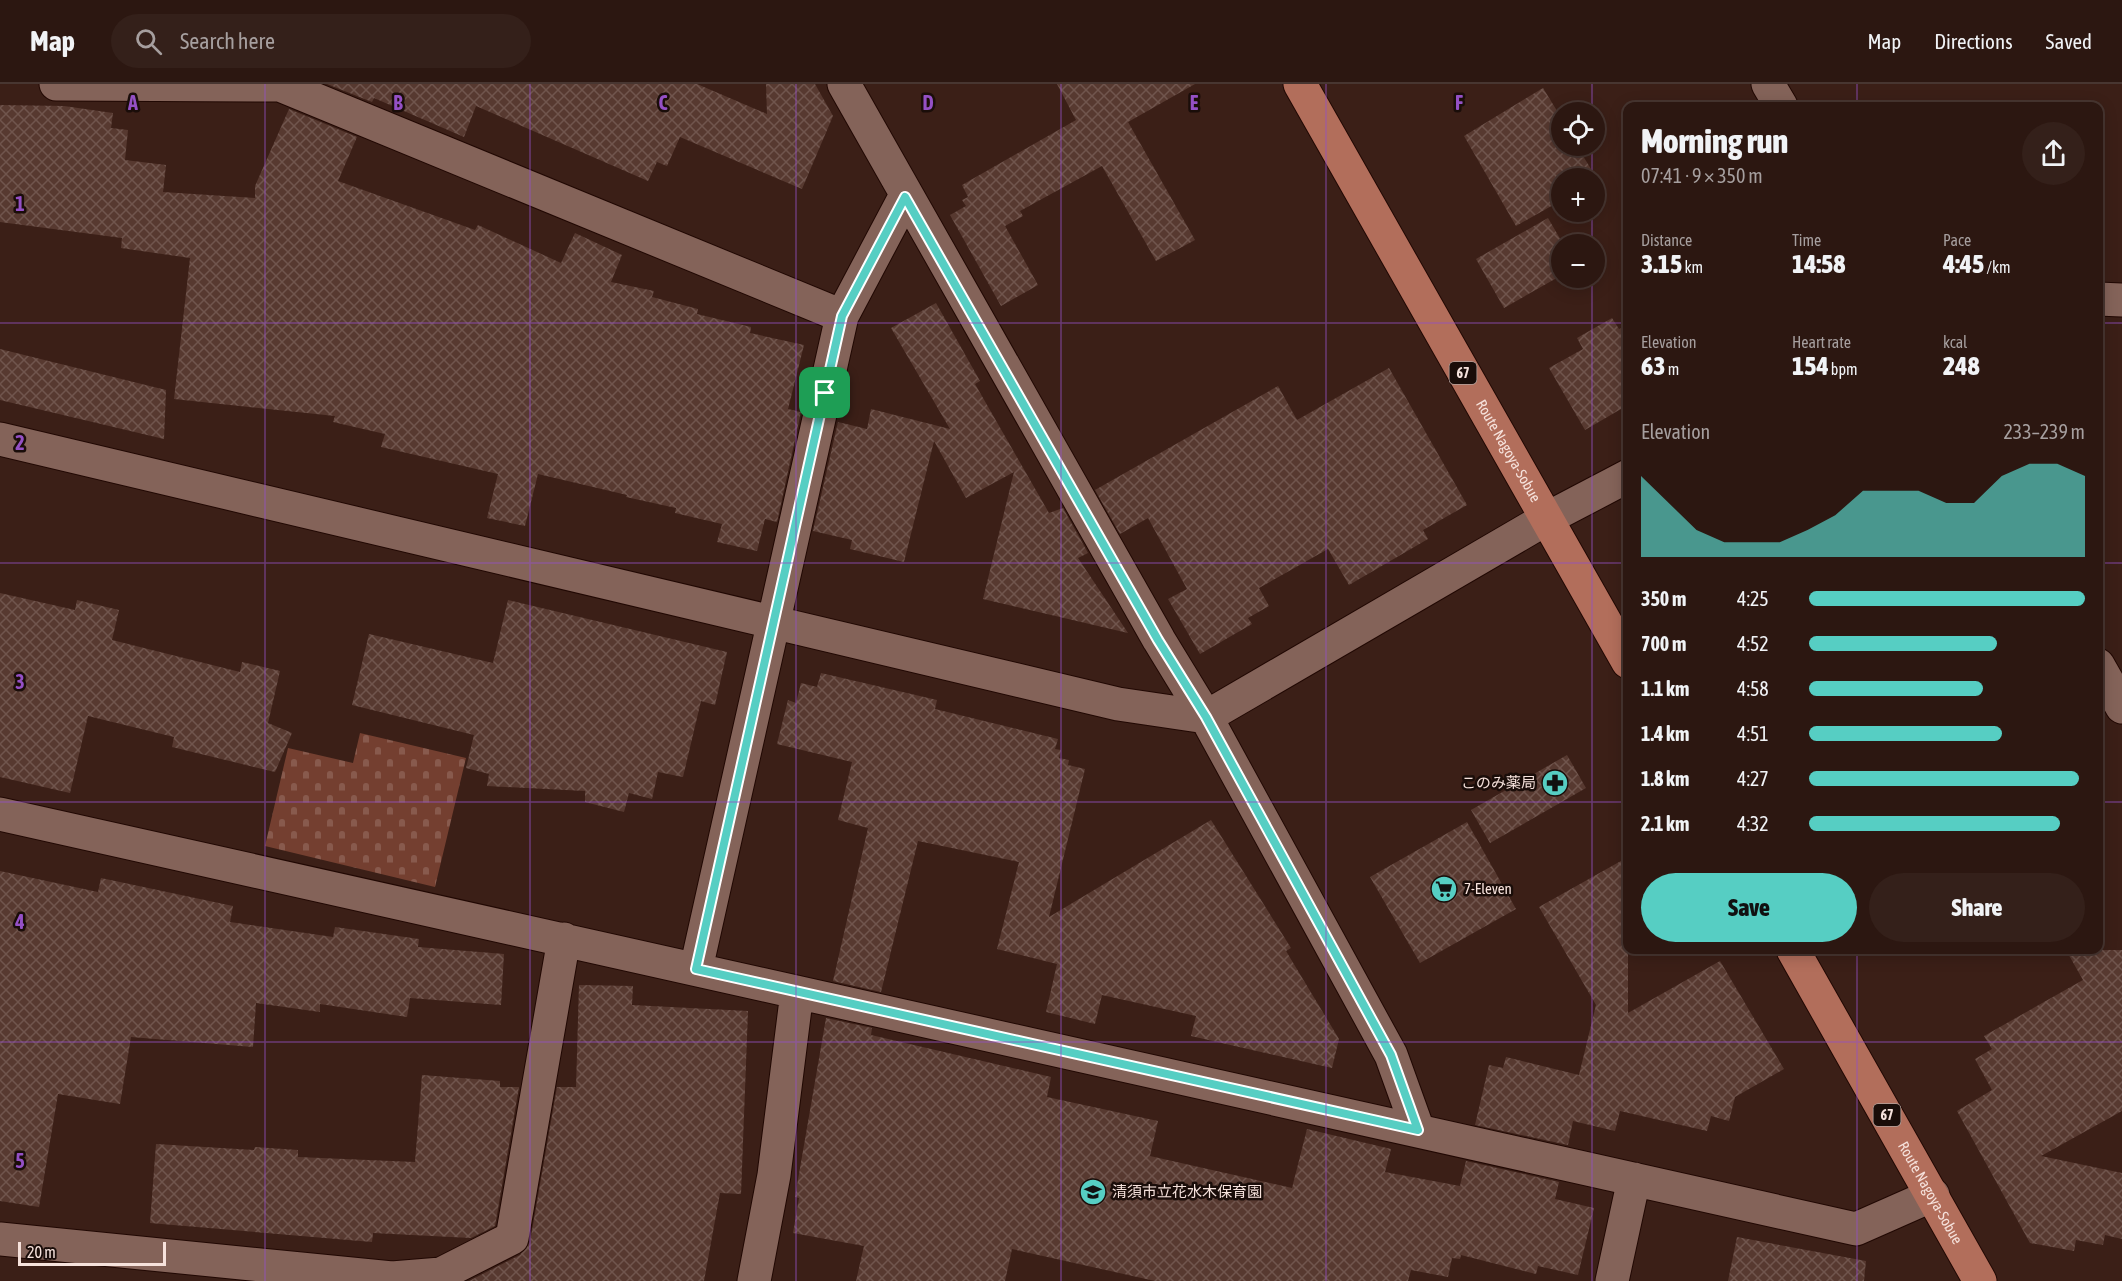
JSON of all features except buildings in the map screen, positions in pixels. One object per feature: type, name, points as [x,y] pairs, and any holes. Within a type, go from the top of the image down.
[{"type":"main road","name":"Route Nagoya-Sobue","points":[[1300,84],[1623,653]]},
{"type":"main road","name":"Route Nagoya-Sobue","points":[[1794,954],[1980,1281]]},
{"type":"street","points":[[56,84],[280,85],[842,316]]},
{"type":"street","points":[[844,84],[905,197],[1158,640],[1206,717],[1391,1055],[1418,1130]]},
{"type":"street","points":[[1768,84],[1779,102]]},
{"type":"street","points":[[696,969],[842,316],[905,197]]},
{"type":"street","points":[[2103,299],[2122,300]]},
{"type":"street","points":[[0,440],[1118,704],[1206,717],[1546,519],[1623,479]]},
{"type":"street","points":[[2103,673],[2120,700]]},
{"type":"street","points":[[0,814],[1856,1229],[1933,1195]]},
{"type":"street","points":[[0,1239],[392,1278],[440,1277],[512,1238],[564,939]]},
{"type":"street","points":[[754,1281],[774,1175],[797,992]]},
{"type":"street","points":[[1612,1281],[1634,1179]]},
{"type":"green space","points":[[360,733],[466,758],[435,887],[265,846],[288,748],[353,763]]},
{"type":"place","name":"このみ薬局","points":[[1555,783]]},
{"type":"place","name":"7-Eleven","points":[[1444,889]]},
{"type":"place","name":"清須市立花水木保育園","points":[[1093,1192]]},
{"type":"route","points":[[905,197],[1158,640],[1206,717],[1391,1055],[1418,1130],[696,969],[825,393],[842,316],[905,197]]}]
